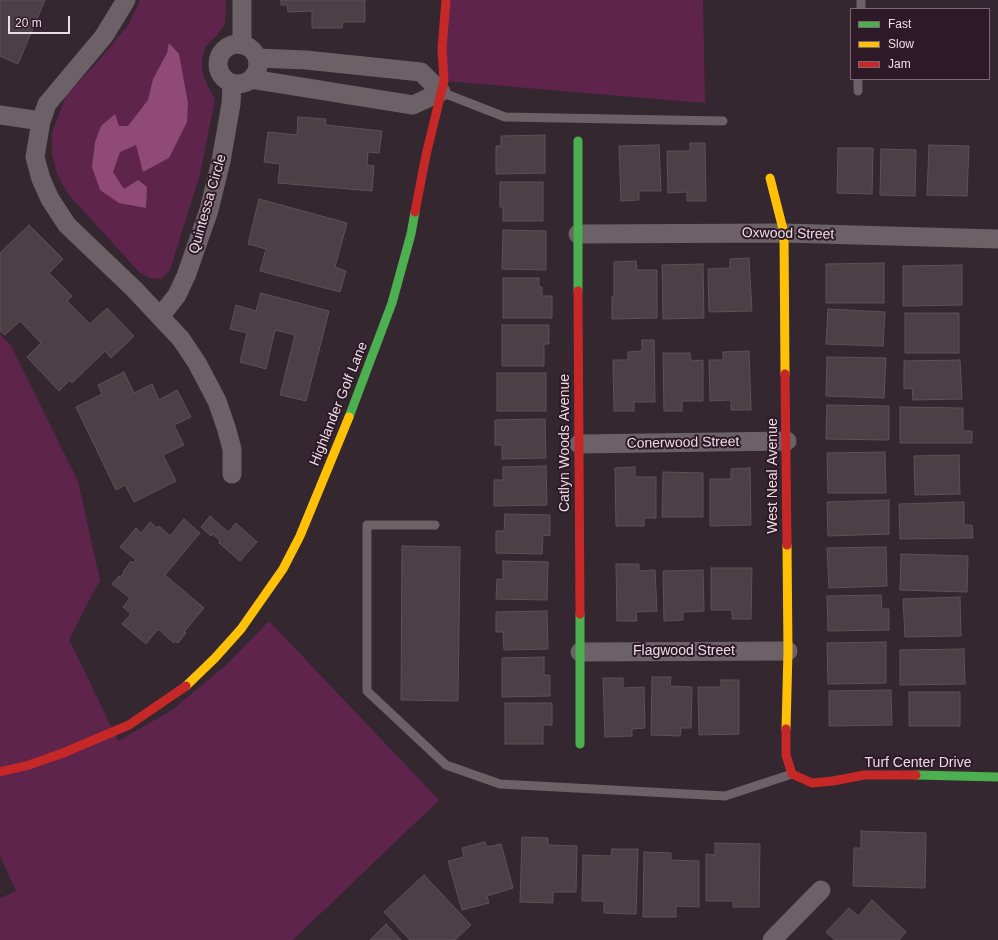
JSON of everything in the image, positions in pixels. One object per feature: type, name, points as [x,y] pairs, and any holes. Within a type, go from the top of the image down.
[{"type":"street","points":[[126,0],[124,6],[104,36],[46,104],[41,121],[35,157],[41,179],[50,199],[67,225],[134,289],[180,339],[193,357],[218,401],[232,449],[232,474]]},
{"type":"street","points":[[242,0],[242,44]]},
{"type":"street","name":"Highlander Golf Lane","points":[[0,772],[29,765],[63,753],[129,725],[190,683],[241,629],[283,569],[300,536],[349,419],[392,303],[411,234],[426,155],[444,81],[442,49],[446,0]]},
{"type":"street","points":[[242,44],[248,47],[257,58],[258,67],[256,74],[246,83],[232,84],[221,75],[218,69],[220,56],[223,50],[229,46],[242,44]]},
{"type":"street","points":[[251,79],[413,106],[441,92],[421,72],[326,62],[257,58]]},
{"type":"street","points":[[323,90],[326,62]]},
{"type":"street","name":"Quintessa Circle","points":[[160,317],[177,295],[186,276],[206,217],[221,161],[231,104],[232,84]]},
{"type":"street","points":[[0,115],[41,121]]},
{"type":"street","name":"Catlyn Woods Avenue","points":[[578,141],[580,744]]},
{"type":"street","name":"West Neal Avenue","points":[[770,178],[784,234],[788,651],[786,755],[792,774]]},
{"type":"street","name":"Oxwood Street","points":[[578,234],[784,234],[998,239]]},
{"type":"street","name":"Conerwood Street","points":[[580,444],[787,441]]},
{"type":"street","name":"Flagwood Street","points":[[580,652],[788,651]]},
{"type":"street","name":"Turf Center Drive","points":[[792,774],[812,783],[833,781],[864,775],[896,774],[998,777]]},
{"type":"street","points":[[772,940],[821,890]]},
{"type":"lane","points":[[858,80],[858,91]]},
{"type":"lane","points":[[441,92],[505,117],[723,121]]},
{"type":"lane","points":[[436,525],[367,525],[367,691],[446,765],[500,784],[725,796],[792,774]]},
{"type":"shaded area","points":[[140,0],[226,0],[225,24],[205,47],[202,60],[202,71],[215,100],[200,174],[170,270],[161,279],[150,278],[139,272],[68,194],[57,174],[52,154],[52,133],[66,95],[101,58],[128,25]]},
{"type":"shaded area","points":[[449,0],[703,0],[705,103],[444,81]]},
{"type":"shaded area","points":[[169,43],[179,54],[188,103],[187,122],[169,158],[143,172],[136,145],[120,152],[113,172],[124,189],[138,180],[147,187],[146,208],[119,203],[100,190],[92,167],[95,142],[101,126],[115,114],[119,126],[128,126],[148,100],[153,79],[167,53]]},
{"type":"shaded area","points":[[0,334],[10,344],[78,481],[100,580],[69,639],[118,741],[172,710],[226,665],[269,621],[439,800],[293,940],[0,940],[0,898],[16,891],[0,856]]},
{"type":"building","points":[[0,0],[45,0],[18,64],[0,56]]},
{"type":"building","points":[[281,0],[365,0],[365,22],[343,22],[342,28],[312,28],[312,11],[288,12],[287,5],[281,5]]},
{"type":"building","points":[[298,117],[326,119],[325,125],[382,131],[379,153],[368,152],[367,165],[374,166],[372,191],[278,183],[280,164],[264,162],[268,132],[297,135]]},
{"type":"building","points":[[545,135],[545,173],[496,174],[496,146],[501,146],[501,136]]},
{"type":"building","points":[[690,143],[705,143],[706,201],[687,201],[687,192],[668,193],[667,151],[690,151]]},
{"type":"building","points":[[659,145],[661,191],[639,191],[639,200],[621,201],[619,146]]},
{"type":"building","points":[[929,145],[969,146],[967,196],[927,195]]},
{"type":"building","points":[[838,148],[873,148],[872,194],[837,193]]},
{"type":"building","points":[[881,149],[916,150],[915,196],[880,195]]},
{"type":"building","points":[[500,182],[543,182],[543,221],[503,221],[503,207],[500,207]]},
{"type":"building","points":[[259,199],[347,223],[335,267],[346,271],[340,292],[260,271],[266,249],[248,244]]},
{"type":"building","points":[[29,225],[63,259],[49,273],[72,296],[67,301],[90,324],[107,308],[134,336],[111,358],[105,351],[72,383],[70,380],[59,391],[27,357],[41,343],[20,321],[5,335],[0,331],[0,253]]},
{"type":"building","points":[[503,230],[546,231],[546,270],[502,269]]},
{"type":"building","points":[[749,258],[752,311],[709,312],[708,269],[730,268],[730,259]]},
{"type":"building","points":[[636,261],[637,270],[657,270],[657,318],[612,319],[612,297],[614,297],[614,262]]},
{"type":"building","points":[[884,263],[884,303],[826,303],[826,264]]},
{"type":"building","points":[[703,264],[704,318],[663,319],[662,265]]},
{"type":"building","points":[[962,265],[962,305],[903,306],[903,266]]},
{"type":"building","points":[[503,278],[539,278],[539,287],[542,287],[542,296],[552,296],[552,318],[503,318]]},
{"type":"building","points":[[261,293],[329,311],[306,401],[280,395],[295,335],[275,330],[266,369],[240,362],[247,333],[230,329],[236,305],[256,311]]},
{"type":"building","points":[[828,309],[885,312],[883,346],[826,344]]},
{"type":"building","points":[[905,313],[959,313],[959,353],[905,353]]},
{"type":"building","points":[[502,325],[549,325],[549,344],[544,344],[544,366],[502,366]]},
{"type":"building","points":[[642,340],[654,340],[655,402],[634,402],[634,411],[614,411],[613,360],[628,360],[628,352],[642,351]]},
{"type":"building","points":[[749,351],[751,410],[731,410],[731,400],[710,401],[709,360],[723,360],[723,352]]},
{"type":"building","points":[[663,353],[690,353],[691,361],[703,360],[703,401],[682,401],[682,411],[664,411]]},
{"type":"building","points":[[827,357],[886,358],[884,398],[826,396]]},
{"type":"building","points":[[960,360],[962,399],[913,400],[912,388],[904,389],[904,361]]},
{"type":"building","points":[[124,372],[134,393],[152,384],[159,400],[177,390],[191,417],[174,425],[184,445],[163,455],[176,481],[134,502],[125,485],[116,490],[76,407],[102,394],[98,385]]},
{"type":"building","points":[[497,373],[546,373],[546,411],[497,411]]},
{"type":"building","points":[[827,405],[889,406],[889,440],[826,439]]},
{"type":"building","points":[[900,407],[963,408],[963,431],[972,431],[972,443],[900,443]]},
{"type":"building","points":[[545,419],[546,458],[502,459],[502,445],[495,445],[495,420]]},
{"type":"building","points":[[885,452],[886,493],[828,493],[827,453]]},
{"type":"building","points":[[959,455],[960,494],[915,495],[914,456]]},
{"type":"building","points":[[546,466],[547,505],[494,506],[494,480],[503,480],[503,467]]},
{"type":"building","points":[[635,467],[635,477],[656,477],[656,518],[644,518],[644,526],[616,526],[615,468]]},
{"type":"building","points":[[750,468],[751,525],[710,526],[710,479],[731,479],[731,469]]},
{"type":"building","points":[[663,472],[703,473],[703,517],[662,517]]},
{"type":"building","points":[[889,500],[889,534],[828,536],[827,502]]},
{"type":"building","points":[[964,502],[964,525],[972,525],[973,538],[900,539],[899,504]]},
{"type":"building","points":[[505,514],[550,515],[550,536],[543,535],[542,554],[496,553],[496,531],[504,531]]},
{"type":"building","points":[[210,516],[228,532],[236,523],[257,542],[240,561],[219,543],[220,541],[213,534],[211,536],[201,527]]},
{"type":"building","points":[[184,519],[200,533],[165,575],[204,608],[184,632],[186,633],[178,643],[175,641],[174,643],[158,629],[146,644],[122,624],[131,614],[123,607],[130,598],[112,584],[124,573],[123,572],[131,561],[133,563],[136,560],[120,547],[136,528],[141,533],[150,522],[157,528],[159,526],[170,536]]},
{"type":"building","points":[[402,546],[460,547],[458,701],[401,700]]},
{"type":"building","points":[[886,547],[887,586],[829,588],[827,548]]},
{"type":"building","points":[[901,554],[968,556],[967,592],[900,590]]},
{"type":"building","points":[[503,561],[548,562],[547,600],[496,599],[497,579],[503,579]]},
{"type":"building","points":[[616,564],[639,564],[639,571],[655,570],[657,611],[636,612],[637,621],[617,621]]},
{"type":"building","points":[[711,568],[752,568],[751,619],[732,619],[732,610],[711,610]]},
{"type":"building","points":[[703,570],[704,611],[683,612],[683,620],[664,621],[663,571]]},
{"type":"building","points":[[881,595],[882,609],[889,609],[889,630],[828,631],[827,596]]},
{"type":"building","points":[[960,597],[961,636],[905,637],[903,599]]},
{"type":"building","points":[[547,611],[548,649],[504,650],[503,632],[496,632],[496,612]]},
{"type":"building","points":[[886,642],[886,683],[828,684],[827,643]]},
{"type":"building","points":[[964,649],[965,684],[900,685],[900,650]]},
{"type":"building","points":[[544,657],[544,675],[550,675],[550,696],[502,697],[502,658]]},
{"type":"building","points":[[652,677],[671,677],[670,686],[692,687],[691,728],[681,728],[680,736],[651,735]]},
{"type":"building","points":[[603,678],[623,678],[623,688],[644,687],[645,728],[632,729],[632,736],[605,737]]},
{"type":"building","points":[[721,680],[739,680],[739,734],[699,735],[698,687],[721,687]]},
{"type":"building","points":[[891,690],[892,725],[829,726],[829,691]]},
{"type":"building","points":[[909,692],[960,692],[960,726],[909,726]]},
{"type":"building","points":[[505,703],[552,703],[552,725],[543,725],[543,744],[505,744]]},
{"type":"building","points":[[861,831],[926,833],[925,888],[853,886],[854,848],[861,848]]},
{"type":"building","points":[[522,837],[548,838],[548,845],[577,846],[576,892],[553,892],[553,903],[520,902]]},
{"type":"building","points":[[485,842],[487,847],[501,844],[513,888],[487,896],[489,903],[462,910],[448,861],[464,857],[462,848]]},
{"type":"building","points":[[715,843],[760,844],[759,907],[733,907],[733,901],[706,901],[706,854],[715,855]]},
{"type":"building","points":[[612,849],[638,849],[636,914],[604,913],[604,901],[582,901],[583,855],[611,856]]},
{"type":"building","points":[[644,852],[671,853],[671,860],[699,861],[699,907],[676,906],[676,917],[643,917]]},
{"type":"building","points":[[424,875],[471,925],[455,940],[410,940],[384,912]]},
{"type":"building","points":[[872,900],[906,932],[899,940],[835,940],[826,932],[849,908],[858,916]]},
{"type":"building","points":[[386,924],[401,940],[370,940]]},
{"type":"traffic: fast","points":[[578,141],[578,291]]},
{"type":"traffic: fast","points":[[349,417],[392,303],[411,234],[415,212]]},
{"type":"traffic: fast","points":[[580,614],[580,744]]},
{"type":"traffic: fast","points":[[916,775],[998,777]]},
{"type":"traffic: slow","points":[[770,178],[784,233],[785,374]]},
{"type":"traffic: slow","points":[[186,686],[215,658],[241,629],[283,569],[300,536],[349,417]]},
{"type":"traffic: slow","points":[[786,729],[788,651],[787,545]]},
{"type":"traffic: jam","points":[[415,212],[426,155],[444,81],[442,49],[446,0]]},
{"type":"traffic: jam","points":[[578,291],[580,614]]},
{"type":"traffic: jam","points":[[785,374],[787,545]]},
{"type":"traffic: jam","points":[[0,772],[29,765],[63,753],[129,725],[186,686]]},
{"type":"traffic: jam","points":[[786,729],[786,755],[792,774],[812,783],[833,781],[864,775],[916,775]]}]
